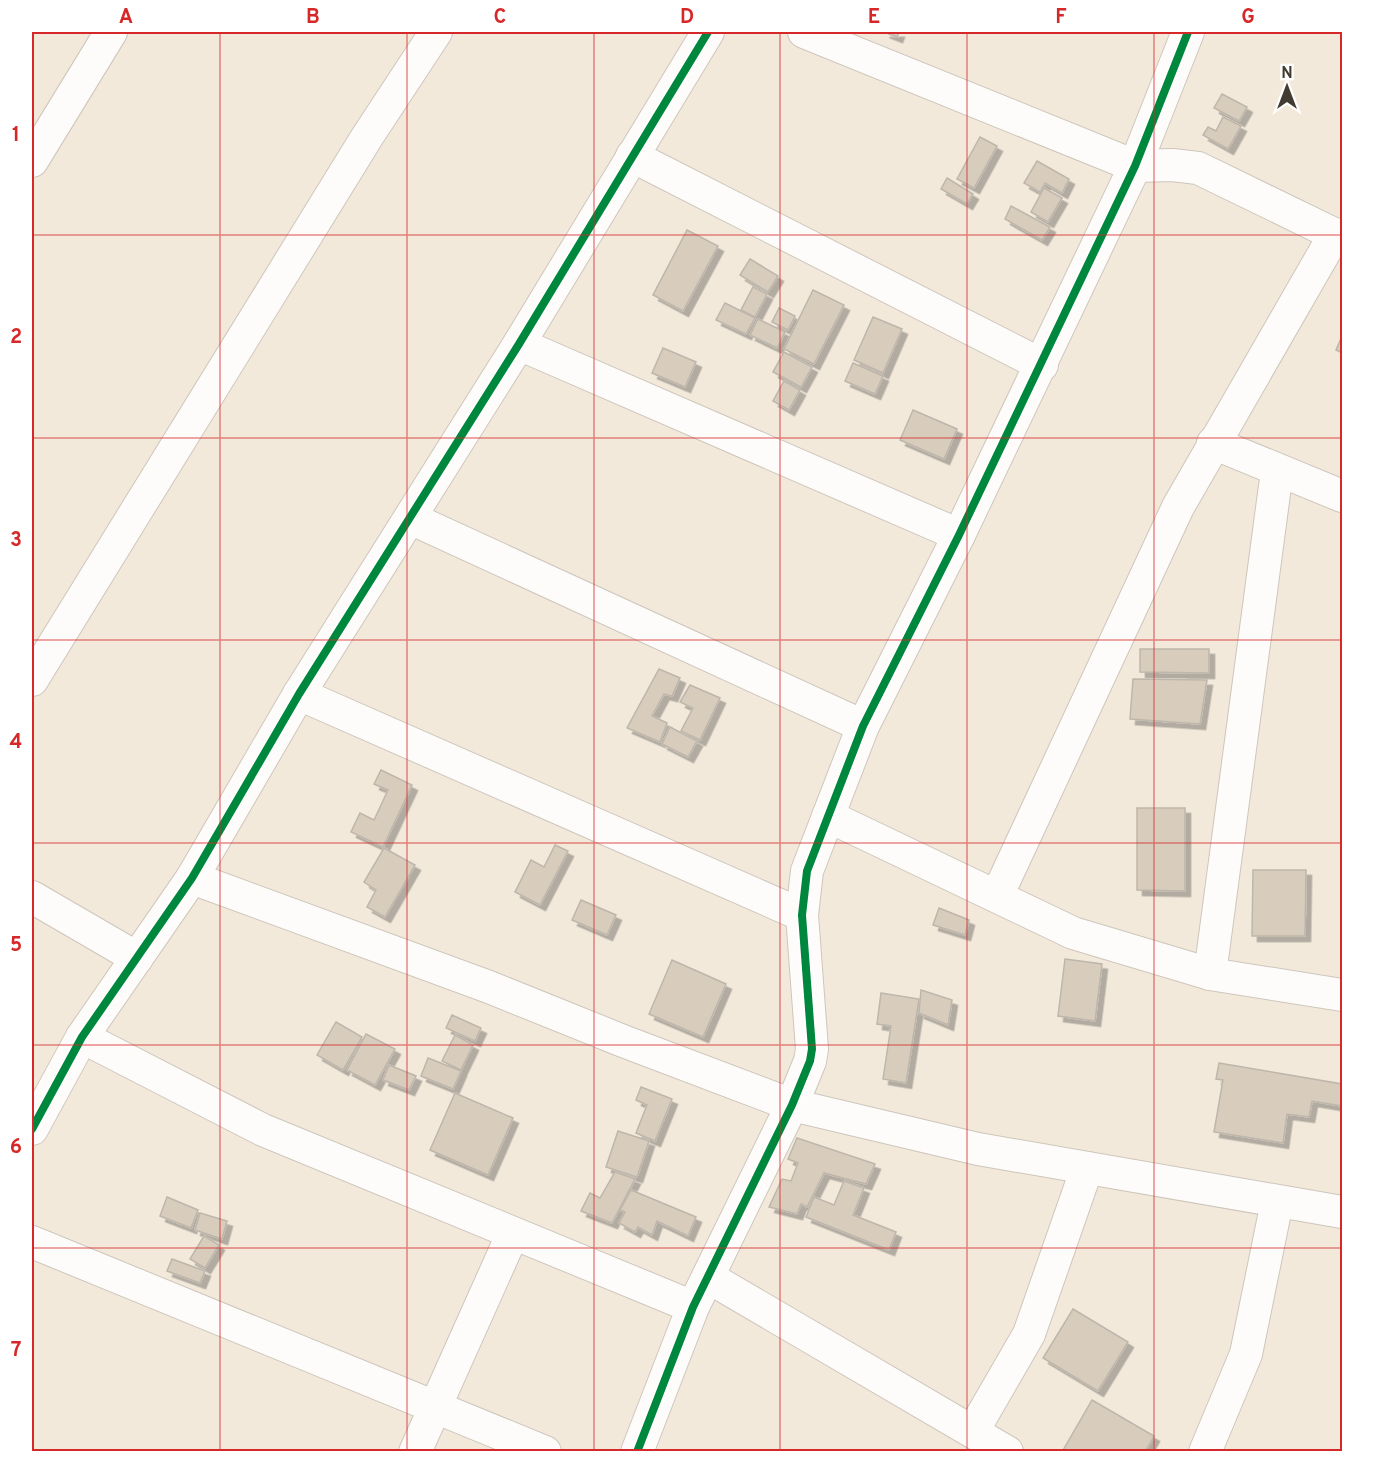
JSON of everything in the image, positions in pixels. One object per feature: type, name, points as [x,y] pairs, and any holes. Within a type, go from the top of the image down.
[{"type":"street","points":[[32,161],[111,32]]},
{"type":"street","points":[[32,681],[361,147],[436,32]]},
{"type":"street","points":[[32,1129],[82,1037],[192,878],[299,694],[519,344],[708,32]]},
{"type":"street","points":[[804,32],[1135,166],[1172,165],[1198,168],[1339,236],[1213,443],[1178,507],[997,896]]},
{"type":"street","points":[[637,1452],[693,1307],[792,1105],[810,1061],[812,1049],[802,915],[807,871],[828,816],[863,726],[1042,365],[1135,166],[1188,32]]},
{"type":"street","points":[[632,156],[1042,365]]},
{"type":"street","points":[[519,344],[959,535]]},
{"type":"street","points":[[1213,443],[1276,471],[1342,496]]},
{"type":"street","points":[[1210,974],[1276,471]]},
{"type":"street","points":[[410,518],[863,726]]},
{"type":"street","points":[[299,694],[802,915]]},
{"type":"street","points":[[828,816],[1073,933],[1210,974],[1342,996]]},
{"type":"street","points":[[192,878],[489,987],[792,1105],[978,1149],[1342,1212]]},
{"type":"street","points":[[32,897],[137,958]]},
{"type":"street","points":[[82,1037],[263,1130],[693,1307]]},
{"type":"street","points":[[973,1431],[1029,1334],[1087,1168]]},
{"type":"street","points":[[1205,1452],[1246,1354],[1276,1202]]},
{"type":"street","points":[[416,1452],[513,1233]]},
{"type":"street","points":[[32,1242],[435,1409],[545,1452]]},
{"type":"street","points":[[708,1277],[1007,1452]]},
{"type":"building","points":[[884,32],[899,32],[897,37]]},
{"type":"building","points":[[1222,94],[1247,107],[1239,121],[1214,108]]},
{"type":"building","points":[[1223,117],[1241,126],[1228,149],[1203,135],[1208,127],[1216,131]]},
{"type":"building","points":[[980,137],[997,146],[974,188],[957,179]]},
{"type":"building","points":[[1037,161],[1069,179],[1062,193],[1045,183],[1040,192],[1024,183]]},
{"type":"building","points":[[947,178],[973,194],[967,204],[941,189]]},
{"type":"building","points":[[1044,188],[1062,198],[1048,222],[1031,212]]},
{"type":"building","points":[[1011,206],[1050,227],[1042,240],[1005,219]]},
{"type":"building","points":[[687,230],[718,246],[683,311],[653,295]]},
{"type":"building","points":[[750,259],[778,276],[768,292],[740,275]]},
{"type":"building","points":[[753,287],[767,294],[755,317],[741,310]]},
{"type":"building","points":[[813,290],[844,305],[814,364],[784,349]]},
{"type":"building","points":[[725,303],[755,318],[746,334],[716,320]]},
{"type":"building","points":[[779,308],[795,316],[788,330],[772,322]]},
{"type":"building","points":[[873,317],[902,329],[883,373],[854,360]]},
{"type":"building","points":[[758,319],[785,332],[777,348],[750,335]]},
{"type":"building","points":[[1342,336],[1342,353],[1336,350]]},
{"type":"building","points":[[663,348],[696,362],[685,387],[652,373]]},
{"type":"building","points":[[784,352],[812,367],[801,387],[773,372]]},
{"type":"building","points":[[853,363],[883,376],[875,394],[845,381]]},
{"type":"building","points":[[784,381],[800,390],[789,410],[773,401]]},
{"type":"building","points":[[913,410],[957,429],[944,459],[900,440]]},
{"type":"building","points":[[1140,649],[1209,649],[1209,673],[1140,672]]},
{"type":"building","points":[[659,669],[680,678],[672,696],[664,694],[652,716],[667,723],[660,742],[627,728]]},
{"type":"building","points":[[1133,679],[1207,680],[1200,724],[1130,719]]},
{"type":"building","points":[[690,685],[720,698],[700,740],[681,731],[693,708],[680,702]]},
{"type":"building","points":[[670,727],[697,741],[688,757],[662,744]]},
{"type":"building","points":[[381,770],[412,785],[383,847],[351,832],[360,813],[374,820],[388,790],[374,784]]},
{"type":"building","points":[[1137,808],[1185,808],[1185,891],[1137,890]]},
{"type":"building","points":[[555,845],[568,851],[540,905],[515,892],[531,860],[544,867]]},
{"type":"building","points":[[384,848],[415,865],[385,917],[367,907],[376,890],[364,882]]},
{"type":"building","points":[[1253,870],[1306,870],[1305,936],[1252,936]]},
{"type":"building","points":[[581,900],[616,915],[607,935],[572,920]]},
{"type":"building","points":[[939,908],[969,920],[965,935],[933,925]]},
{"type":"building","points":[[1065,959],[1102,964],[1095,1021],[1058,1016]]},
{"type":"building","points":[[672,960],[726,984],[703,1037],[649,1014]]},
{"type":"building","points":[[921,990],[952,1000],[948,1025],[919,1013]]},
{"type":"building","points":[[881,993],[919,999],[906,1083],[883,1079],[891,1026],[877,1024]]},
{"type":"building","points":[[452,1015],[481,1028],[475,1041],[446,1028]]},
{"type":"building","points":[[336,1022],[362,1037],[343,1070],[317,1055]]},
{"type":"building","points":[[366,1034],[395,1049],[375,1085],[347,1070]]},
{"type":"building","points":[[455,1035],[473,1045],[461,1070],[442,1061]]},
{"type":"building","points":[[428,1058],[461,1071],[453,1089],[421,1076]]},
{"type":"building","points":[[1219,1063],[1342,1084],[1342,1106],[1312,1101],[1309,1117],[1287,1114],[1283,1143],[1214,1132],[1223,1080],[1216,1079]]},
{"type":"building","points":[[389,1065],[416,1076],[409,1090],[383,1080]]},
{"type":"building","points":[[641,1087],[672,1099],[655,1141],[636,1133],[647,1105],[636,1100]]},
{"type":"building","points":[[455,1093],[513,1118],[488,1175],[430,1150]]},
{"type":"building","points":[[618,1131],[649,1141],[637,1177],[606,1167]]},
{"type":"building","points":[[797,1138],[875,1164],[866,1184],[824,1173],[807,1207],[801,1204],[797,1214],[769,1207],[782,1179],[791,1181],[798,1163],[788,1159]]},
{"type":"building","points":[[615,1172],[635,1179],[612,1223],[581,1211],[590,1193],[600,1198]]},
{"type":"building","points":[[844,1181],[864,1188],[853,1215],[896,1232],[889,1250],[806,1217],[814,1197],[834,1205]]},
{"type":"building","points":[[631,1190],[696,1217],[688,1236],[657,1221],[652,1235],[638,1227],[635,1232],[619,1223],[625,1212],[620,1210]]},
{"type":"building","points":[[167,1197],[198,1210],[191,1228],[160,1216]]},
{"type":"building","points":[[200,1213],[227,1221],[222,1239],[195,1230]]},
{"type":"building","points":[[204,1236],[219,1245],[205,1268],[190,1259]]},
{"type":"building","points":[[172,1259],[205,1271],[200,1283],[167,1271]]},
{"type":"building","points":[[1073,1309],[1128,1342],[1098,1391],[1043,1358]]},
{"type":"building","points":[[1092,1400],[1154,1436],[1145,1452],[1062,1452]]},
{"type":"cycle path","points":[[32,1129],[82,1037],[192,878],[299,694],[519,344],[708,32]]},
{"type":"cycle path","points":[[637,1452],[693,1307],[792,1105],[810,1061],[812,1049],[802,915],[807,871],[863,726],[959,535],[1135,166],[1188,32]]}]
